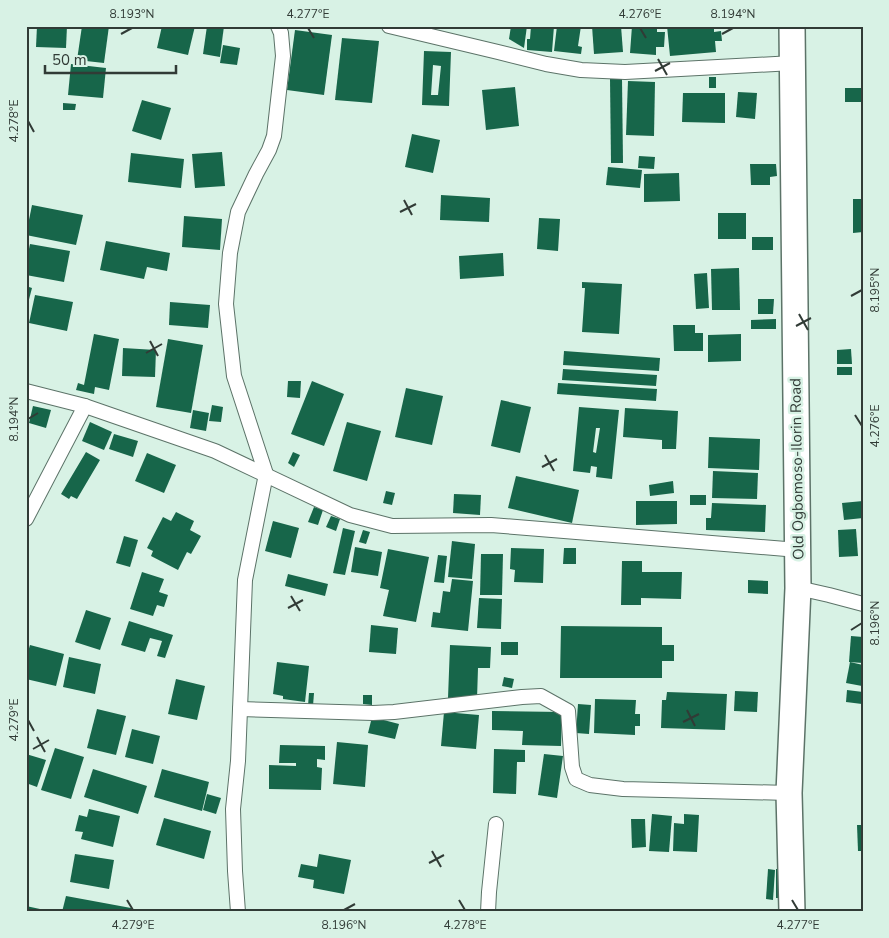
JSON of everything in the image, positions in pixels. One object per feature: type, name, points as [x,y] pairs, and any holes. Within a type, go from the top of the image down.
[{"type":"highway","name":"Old Ogbomoso-Ilorin Road","points":[[792,26],[798,550],[789,793],[792,912]]},
{"type":"street","points":[[238,912],[233,809],[238,761],[245,580],[266,474],[234,376],[226,304],[230,253],[238,212],[270,150],[274,136],[283,56],[281,33],[278,26]]},
{"type":"street","points":[[389,26],[546,64],[580,70],[625,72],[792,63]]},
{"type":"street","points":[[26,391],[85,406],[215,451],[350,514],[392,526],[491,525],[798,550]]},
{"type":"street","points":[[26,519],[85,406]]},
{"type":"street","points":[[798,588],[863,604]]},
{"type":"street","points":[[240,708],[373,713],[522,696],[541,696],[568,711],[572,767],[576,779],[590,786],[623,789],[789,793]]},
{"type":"street","points":[[488,912],[496,824]]},
{"type":"building","points":[[37,26],[67,26],[66,48],[36,47]]},
{"type":"building","points":[[82,26],[109,26],[104,63],[77,60]]},
{"type":"building","points":[[162,26],[195,26],[188,55],[157,48]]},
{"type":"building","points":[[207,26],[224,26],[220,57],[203,54]]},
{"type":"building","points":[[511,26],[527,26],[524,48],[509,39]]},
{"type":"building","points":[[531,26],[554,26],[552,52],[527,50],[527,39],[530,39]]},
{"type":"building","points":[[557,26],[581,26],[578,46],[582,47],[581,54],[554,51]]},
{"type":"building","points":[[592,26],[621,26],[623,52],[594,54]]},
{"type":"building","points":[[632,26],[657,26],[657,32],[665,32],[664,47],[656,47],[656,55],[630,53]]},
{"type":"building","points":[[667,26],[714,26],[714,32],[721,31],[722,41],[715,41],[716,52],[670,56]]},
{"type":"building","points":[[295,30],[332,35],[324,95],[287,90]]},
{"type":"building","points":[[342,38],[379,41],[372,103],[335,100]]},
{"type":"building","points":[[223,45],[240,48],[237,65],[220,63]]},
{"type":"building","points":[[424,51],[451,52],[449,106],[422,105]],"holes":[[[433,65],[441,66],[438,95],[431,95]]]},
{"type":"building","points":[[71,64],[106,68],[103,98],[68,95]]},
{"type":"building","points":[[709,77],[716,77],[716,88],[709,88]]},
{"type":"building","points":[[610,79],[622,79],[623,163],[611,163]]},
{"type":"building","points":[[628,81],[655,82],[654,136],[626,135]]},
{"type":"building","points":[[515,87],[519,126],[486,130],[482,90]]},
{"type":"building","points":[[845,88],[862,88],[862,102],[845,102]]},
{"type":"building","points":[[738,92],[757,93],[755,119],[736,117]]},
{"type":"building","points":[[683,93],[725,93],[725,123],[682,122]]},
{"type":"building","points":[[142,100],[171,108],[161,140],[132,131]]},
{"type":"building","points":[[63,103],[76,104],[75,110],[63,110]]},
{"type":"building","points":[[412,134],[440,140],[433,173],[405,167]]},
{"type":"building","points":[[222,152],[225,186],[195,188],[192,154]]},
{"type":"building","points":[[131,153],[184,159],[181,188],[128,182]]},
{"type":"building","points":[[639,156],[655,157],[654,169],[638,168]]},
{"type":"building","points":[[750,164],[776,164],[777,176],[770,177],[770,185],[751,185]]},
{"type":"building","points":[[608,167],[642,170],[640,188],[606,185]]},
{"type":"building","points":[[679,173],[680,201],[644,202],[644,174]]},
{"type":"building","points":[[441,195],[490,198],[489,222],[440,220]]},
{"type":"building","points":[[853,199],[863,199],[863,232],[853,233]]},
{"type":"building","points":[[32,205],[83,215],[76,245],[26,235]]},
{"type":"building","points":[[718,213],[746,213],[746,239],[718,239]]},
{"type":"building","points":[[184,216],[222,219],[220,250],[182,247]]},
{"type":"building","points":[[539,218],[560,219],[558,251],[537,249]]},
{"type":"building","points":[[752,237],[773,237],[773,250],[752,250]]},
{"type":"building","points":[[106,241],[170,253],[167,271],[147,267],[144,279],[100,270]]},
{"type":"building","points":[[30,244],[70,251],[64,282],[26,275],[26,263]]},
{"type":"building","points":[[503,253],[504,276],[460,279],[459,256]]},
{"type":"building","points":[[739,268],[740,310],[712,310],[711,269]]},
{"type":"building","points":[[707,273],[709,308],[696,309],[694,274]]},
{"type":"building","points":[[582,282],[622,284],[619,334],[582,332],[585,288],[582,288]]},
{"type":"building","points":[[26,286],[32,288],[27,307],[26,307]]},
{"type":"building","points":[[35,295],[73,302],[67,331],[29,323]]},
{"type":"building","points":[[758,299],[774,299],[773,314],[758,314]]},
{"type":"building","points":[[170,302],[210,305],[208,328],[169,325]]},
{"type":"building","points":[[776,319],[776,329],[751,329],[751,320]]},
{"type":"building","points":[[673,325],[695,325],[695,333],[703,333],[703,351],[674,351]]},
{"type":"building","points":[[94,334],[119,339],[109,390],[95,387],[94,394],[76,390],[78,383],[84,385]]},
{"type":"building","points":[[741,334],[741,361],[708,362],[708,335]]},
{"type":"building","points":[[168,339],[203,345],[191,413],[156,407]]},
{"type":"building","points":[[123,348],[156,350],[155,377],[122,376]]},
{"type":"building","points":[[851,349],[852,364],[837,364],[837,350]]},
{"type":"building","points":[[564,351],[660,358],[659,371],[563,365]]},
{"type":"building","points":[[837,367],[852,367],[852,375],[837,375]]},
{"type":"building","points":[[563,369],[657,375],[656,386],[562,380]]},
{"type":"building","points":[[288,381],[301,381],[300,398],[287,397]]},
{"type":"building","points":[[312,381],[344,394],[324,446],[291,434]]},
{"type":"building","points":[[558,383],[657,389],[656,401],[557,394]]},
{"type":"building","points":[[406,388],[443,396],[432,445],[395,437]]},
{"type":"building","points":[[501,400],[531,407],[520,453],[491,446]]},
{"type":"building","points":[[212,405],[223,407],[221,422],[209,421]]},
{"type":"building","points":[[33,406],[51,410],[46,428],[29,423]]},
{"type":"building","points":[[579,407],[619,410],[612,479],[596,477],[597,467],[591,466],[590,473],[573,471]],"holes":[[[596,428],[600,428],[596,453],[593,452]]]},
{"type":"building","points":[[625,408],[678,411],[676,449],[662,449],[662,440],[623,437]]},
{"type":"building","points":[[193,410],[209,413],[206,431],[190,428]]},
{"type":"building","points":[[90,422],[112,432],[104,450],[82,441]]},
{"type":"building","points":[[347,422],[381,431],[367,481],[333,471]]},
{"type":"building","points":[[114,434],[138,441],[133,457],[109,449]]},
{"type":"building","points":[[709,437],[760,439],[759,470],[708,468]]},
{"type":"building","points":[[86,452],[100,460],[77,499],[71,496],[69,499],[61,494]]},
{"type":"building","points":[[293,452],[300,455],[294,467],[288,463]]},
{"type":"building","points":[[147,453],[176,465],[164,493],[135,481]]},
{"type":"building","points":[[713,471],[758,473],[757,499],[712,498]]},
{"type":"building","points":[[516,476],[579,490],[572,523],[508,508]]},
{"type":"building","points":[[673,481],[674,493],[650,496],[649,485]]},
{"type":"building","points":[[386,491],[395,493],[392,505],[383,503]]},
{"type":"building","points":[[454,494],[481,495],[480,515],[453,513]]},
{"type":"building","points":[[690,495],[706,495],[706,505],[690,505]]},
{"type":"building","points":[[636,501],[677,501],[677,524],[636,525]]},
{"type":"building","points":[[863,501],[863,518],[844,520],[842,503]]},
{"type":"building","points":[[712,503],[766,505],[765,532],[706,530],[706,518],[711,518]]},
{"type":"building","points":[[314,507],[323,510],[318,525],[308,522]]},
{"type":"building","points":[[176,512],[194,521],[190,530],[201,536],[191,554],[187,552],[178,570],[151,556],[153,551],[147,548],[163,517],[171,521]]},
{"type":"building","points":[[331,516],[340,519],[336,531],[326,527]]},
{"type":"building","points":[[273,521],[299,528],[291,558],[265,551]]},
{"type":"building","points":[[343,528],[355,531],[345,575],[333,573]]},
{"type":"building","points":[[856,529],[858,556],[839,557],[838,530]]},
{"type":"building","points":[[363,530],[370,532],[366,544],[359,542]]},
{"type":"building","points":[[124,536],[138,540],[130,567],[116,563]]},
{"type":"building","points":[[452,541],[475,544],[472,579],[448,577]]},
{"type":"building","points":[[355,547],[382,552],[378,576],[351,572]]},
{"type":"building","points":[[511,548],[544,549],[543,583],[514,582],[515,570],[510,569]]},
{"type":"building","points":[[564,548],[576,548],[576,564],[563,564]]},
{"type":"building","points":[[388,549],[429,557],[416,622],[383,616],[389,590],[380,588]]},
{"type":"building","points":[[481,554],[503,554],[502,595],[480,595]]},
{"type":"building","points":[[438,555],[447,556],[444,583],[434,582]]},
{"type":"building","points":[[622,561],[642,561],[642,572],[682,572],[681,599],[641,598],[641,605],[621,605]]},
{"type":"building","points":[[142,572],[164,579],[159,592],[168,595],[164,607],[157,605],[153,616],[130,609]]},
{"type":"building","points":[[288,574],[328,584],[325,596],[285,586]]},
{"type":"building","points":[[452,579],[473,581],[468,631],[431,627],[433,612],[440,613],[443,591],[450,592]]},
{"type":"building","points":[[748,580],[768,581],[768,594],[748,593]]},
{"type":"building","points":[[479,598],[502,599],[501,629],[477,628]]},
{"type":"building","points":[[86,610],[111,618],[100,650],[75,642]]},
{"type":"building","points":[[129,621],[173,635],[165,658],[157,656],[162,641],[150,638],[145,652],[121,645]]},
{"type":"building","points":[[371,625],[398,628],[396,654],[369,652]]},
{"type":"building","points":[[561,626],[662,627],[662,645],[674,645],[674,661],[662,661],[662,678],[560,678]]},
{"type":"building","points":[[851,636],[863,637],[863,663],[849,662]]},
{"type":"building","points":[[501,642],[518,642],[518,655],[501,655]]},
{"type":"building","points":[[30,645],[64,654],[56,686],[26,679],[26,659]]},
{"type":"building","points":[[450,645],[491,647],[490,668],[478,668],[477,699],[448,698]]},
{"type":"building","points":[[69,657],[101,664],[95,694],[63,687]]},
{"type":"building","points":[[277,662],[309,666],[305,702],[283,699],[283,696],[273,694]]},
{"type":"building","points":[[850,662],[863,665],[862,686],[846,683]]},
{"type":"building","points":[[504,677],[514,679],[512,688],[502,686]]},
{"type":"building","points":[[176,679],[205,686],[197,720],[168,714]]},
{"type":"building","points":[[847,690],[863,692],[862,704],[846,702]]},
{"type":"building","points":[[735,691],[758,692],[757,712],[734,711]]},
{"type":"building","points":[[667,692],[727,694],[725,730],[661,728],[662,700],[666,700]]},
{"type":"building","points":[[309,693],[314,693],[313,706],[308,706]]},
{"type":"building","points":[[363,695],[372,695],[372,705],[363,704]]},
{"type":"building","points":[[595,699],[636,700],[635,714],[640,714],[640,726],[635,726],[635,735],[594,733]]},
{"type":"building","points":[[578,704],[591,705],[589,734],[576,733]]},
{"type":"building","points":[[97,709],[126,716],[116,755],[87,748]]},
{"type":"building","points":[[492,711],[562,712],[561,746],[522,745],[523,731],[492,730]]},
{"type":"building","points":[[444,712],[479,715],[476,749],[441,746]]},
{"type":"building","points":[[372,717],[399,724],[395,739],[368,733]]},
{"type":"building","points":[[132,729],[160,736],[153,764],[125,757]]},
{"type":"building","points":[[337,742],[368,745],[365,787],[333,784]]},
{"type":"building","points":[[280,745],[325,746],[325,760],[317,759],[317,767],[322,768],[321,790],[269,789],[269,765],[296,766],[296,763],[279,763]]},
{"type":"building","points":[[55,748],[84,757],[71,799],[41,790]]},
{"type":"building","points":[[494,749],[525,750],[525,762],[517,762],[516,794],[493,793]]},
{"type":"building","points":[[26,754],[46,760],[37,787],[26,783]]},
{"type":"building","points":[[544,754],[563,756],[557,798],[538,795]]},
{"type":"building","points":[[93,769],[147,786],[138,814],[84,797]]},
{"type":"building","points":[[162,769],[209,782],[202,811],[154,797]]},
{"type":"building","points":[[207,794],[221,798],[216,814],[203,810]]},
{"type":"building","points":[[89,809],[120,816],[113,847],[81,839],[83,832],[75,831],[79,815],[87,817]]},
{"type":"building","points":[[652,814],[672,816],[669,852],[649,851]]},
{"type":"building","points":[[684,814],[699,815],[697,852],[673,851],[674,823],[684,824]]},
{"type":"building","points":[[164,818],[211,831],[204,859],[156,845]]},
{"type":"building","points":[[631,819],[645,819],[646,847],[632,848]]},
{"type":"building","points":[[857,825],[863,825],[863,851],[858,851]]},
{"type":"building","points":[[75,854],[114,860],[109,889],[70,882]]},
{"type":"building","points":[[319,854],[351,860],[344,894],[313,888],[314,880],[298,877],[301,864],[317,867]]},
{"type":"building","points":[[768,869],[775,870],[773,900],[766,899]]},
{"type":"building","points":[[776,869],[784,869],[784,898],[776,898]]},
{"type":"building","points":[[66,896],[131,908],[131,912],[62,912]]},
{"type":"building","points":[[26,906],[40,909],[39,912],[26,912]]}]
